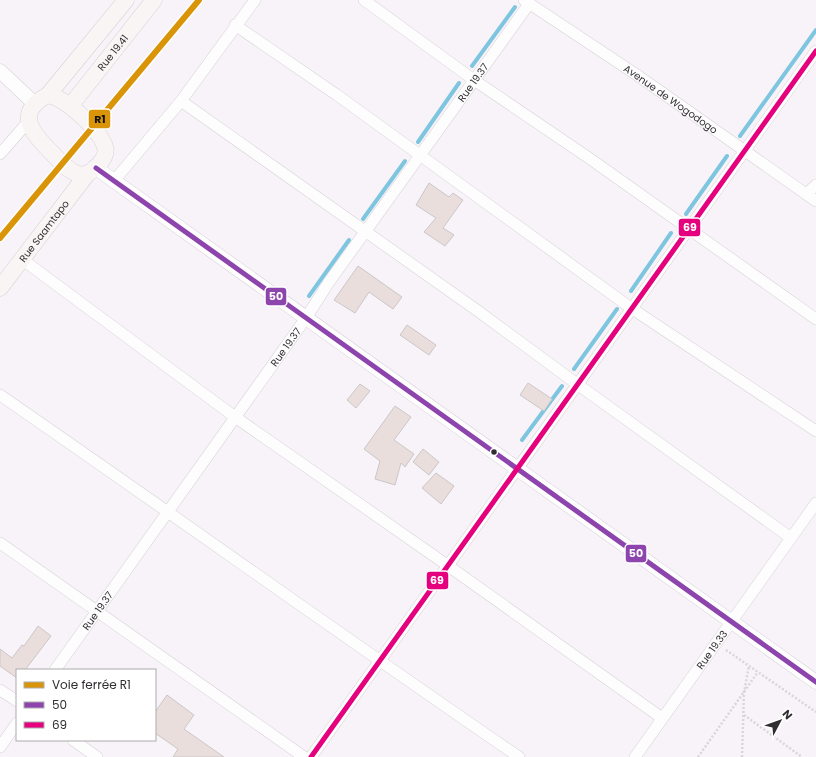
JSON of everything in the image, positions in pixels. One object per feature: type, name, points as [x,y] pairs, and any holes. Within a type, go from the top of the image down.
[{"type":"main road","points":[[92,171],[81,175],[75,173],[63,164],[35,136],[28,122],[29,115],[35,104],[48,95],[126,0]]},
{"type":"main road","name":"Rue 19.41","points":[[71,105],[154,0]]},
{"type":"main road","name":"Rue Saamtapo","points":[[0,288],[105,155],[105,147],[92,128],[71,105],[56,96],[48,95]]},
{"type":"street","points":[[113,182],[181,101],[235,25],[256,0]]},
{"type":"street","points":[[364,0],[474,80],[688,228],[816,319]]},
{"type":"street","name":"Rue 19.37","points":[[56,669],[306,318],[329,282],[420,157],[526,2]]},
{"type":"street","name":"Avenue de Wogodogo","points":[[526,2],[637,75],[816,201]]},
{"type":"street","points":[[235,25],[337,95],[420,157],[631,308],[816,431]]},
{"type":"street","points":[[311,757],[744,149],[816,51]]},
{"type":"street","points":[[0,70],[35,104]]},
{"type":"street","points":[[181,101],[478,311],[791,538]]},
{"type":"street","points":[[0,154],[28,122]]},
{"type":"street","points":[[92,171],[113,182],[306,318],[816,682]]},
{"type":"street","points":[[806,194],[816,185]]},
{"type":"street","points":[[23,260],[235,417],[448,564],[662,718]]},
{"type":"street","points":[[0,395],[168,511],[380,662],[519,757]]},
{"type":"street","name":"Rue 19.33","points":[[636,757],[662,718],[717,644],[816,503]]},
{"type":"street","points":[[0,543],[304,757]]},
{"type":"street","points":[[0,690],[16,700]]},
{"type":"street","points":[[0,747],[16,724]]},
{"type":"street","points":[[73,741],[97,757]]},
{"type":"path","points":[[717,644],[816,712]]},
{"type":"path","points":[[742,757],[744,692],[749,666]]},
{"type":"path","points":[[698,757],[758,672]]},
{"type":"path","points":[[744,715],[802,757]]},
{"type":"building","points":[[429,183],[449,197],[453,193],[463,200],[443,228],[454,235],[445,246],[424,232],[436,218],[416,205]]},
{"type":"building","points":[[358,266],[402,297],[393,309],[369,292],[355,313],[334,300]]},
{"type":"building","points":[[407,325],[436,345],[429,355],[400,335]]},
{"type":"building","points":[[528,383],[552,399],[544,411],[520,395]]},
{"type":"building","points":[[360,384],[370,391],[356,408],[347,400]]},
{"type":"building","points":[[395,406],[411,417],[394,440],[414,454],[405,467],[401,463],[395,485],[375,479],[380,461],[364,449]]},
{"type":"building","points":[[423,449],[439,462],[429,475],[413,462]]},
{"type":"building","points":[[436,473],[454,486],[441,504],[422,488]]},
{"type":"building","points":[[38,626],[51,636],[26,669],[16,669],[16,677],[0,666],[0,649],[12,658],[22,645],[24,646]]},
{"type":"building","points":[[167,695],[194,715],[184,729],[224,757],[173,757],[178,749],[156,734],[156,711]]},
{"type":"waterway","points":[[472,66],[515,7]]},
{"type":"waterway","points":[[740,136],[816,30]]},
{"type":"waterway","points":[[418,142],[459,83]]},
{"type":"waterway","points":[[686,214],[727,156]]},
{"type":"waterway","points":[[363,219],[405,161]]},
{"type":"waterway","points":[[631,291],[671,233]]},
{"type":"waterway","points":[[309,296],[349,240]]},
{"type":"waterway","points":[[574,369],[617,309]]},
{"type":"waterway","points":[[522,440],[562,386]]},
{"type":"rail line","name":"R1","points":[[0,238],[199,0]]},
{"type":"transit line","name":"69","points":[[311,757],[816,51]]},
{"type":"transit line","name":"50","points":[[96,168],[816,682]]}]
